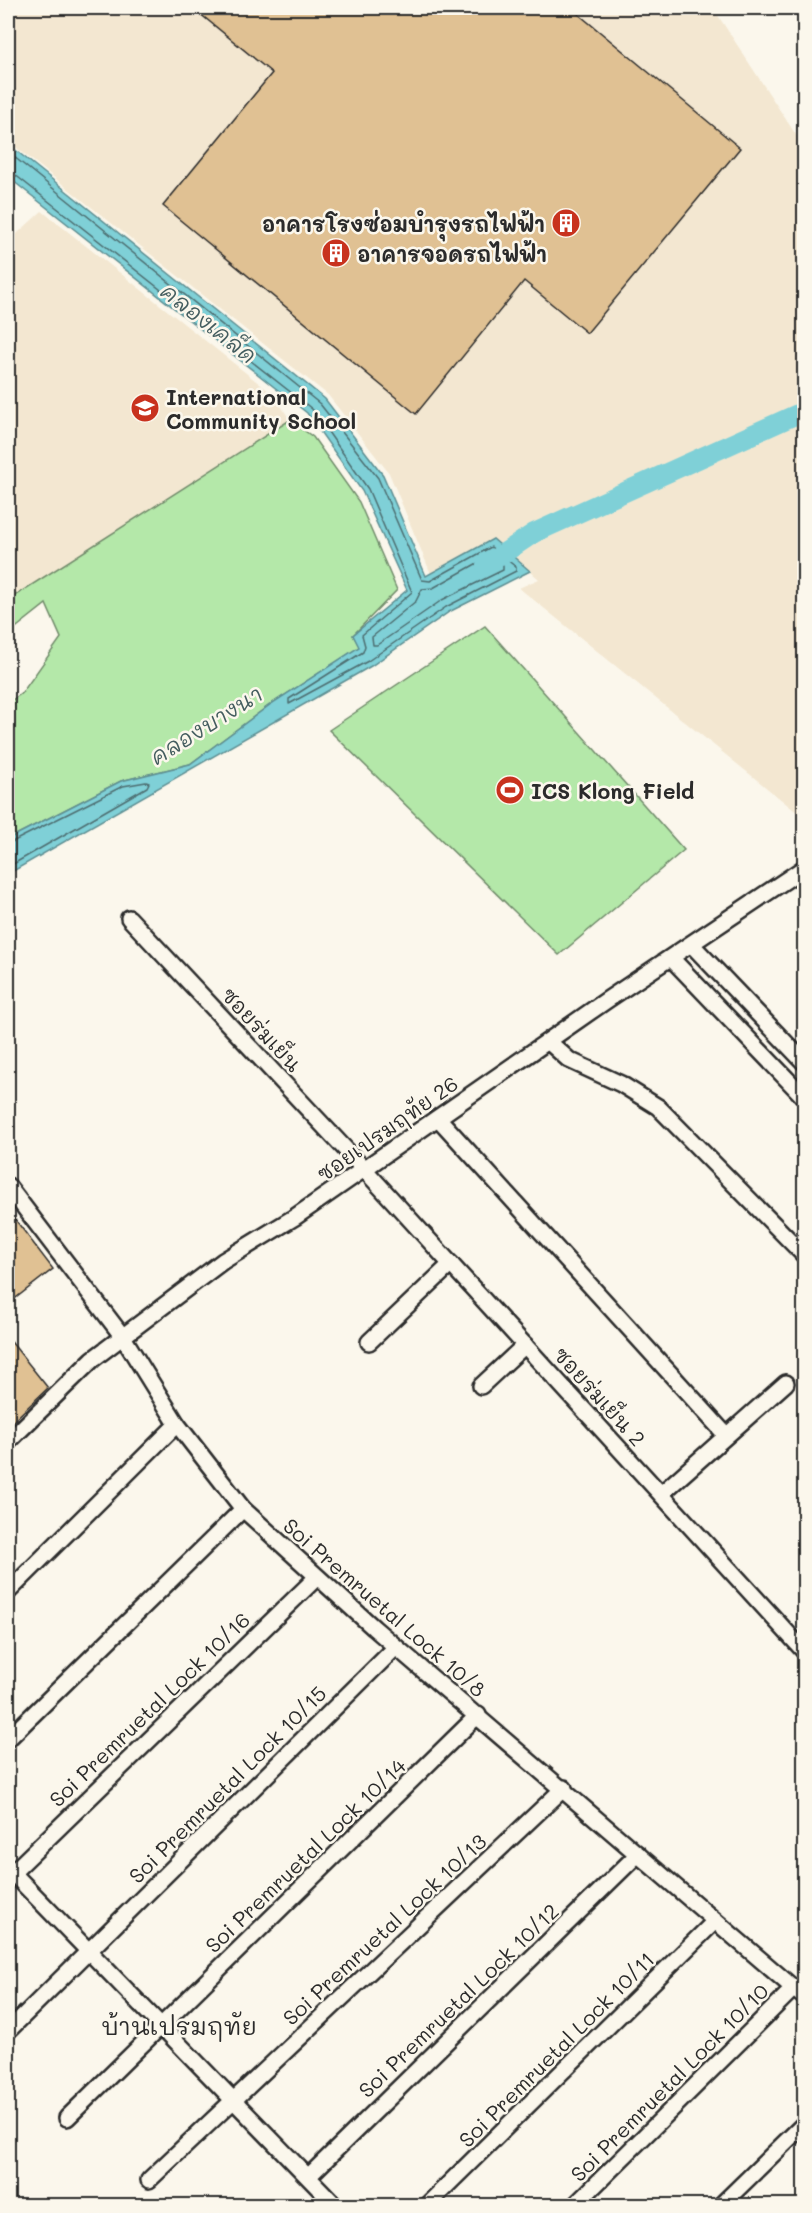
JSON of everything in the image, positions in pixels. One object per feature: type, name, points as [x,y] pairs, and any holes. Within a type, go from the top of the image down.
[{"type":"street","name":"ซอยเปรมฤทัย 26","points":[[8,1442],[93,1359],[223,1261],[295,1217],[804,868]]},
{"type":"street","name":"ซอยร่มเย็น","points":[[129,918],[364,1169]]},
{"type":"street","points":[[692,945],[804,1062],[786,1077]]},
{"type":"street","points":[[672,958],[804,1097]]},
{"type":"street","points":[[549,1042],[569,1060],[621,1084],[658,1107],[804,1255]]},
{"type":"street","points":[[438,1118],[726,1435]]},
{"type":"street","name":"ซอยร่มเย็น 2","points":[[364,1169],[804,1651]]},
{"type":"street","name":"Soi Premruetal Lock 10/8","points":[[8,1185],[123,1337],[177,1424],[243,1509],[316,1578],[564,1788],[799,1992]]},
{"type":"street","points":[[369,1342],[451,1264]]},
{"type":"street","points":[[481,1386],[525,1345]]},
{"type":"street","points":[[661,1494],[786,1383]]},
{"type":"street","points":[[8,1592],[177,1424]]},
{"type":"street","points":[[8,1739],[243,1509]]},
{"type":"street","name":"Soi Premruetal Lock 10/16","points":[[9,1872],[316,1578]]},
{"type":"street","name":"Soi Premruetal Lock 10/15","points":[[8,2031],[396,1647]]},
{"type":"street","name":"Soi Premruetal Lock 10/14","points":[[67,2118],[478,1715]]},
{"type":"street","name":"Soi Premruetal Lock 10/13","points":[[150,2180],[564,1788]]},
{"type":"street","name":"Soi Premruetal Lock 10/12","points":[[309,2176],[638,1854]]},
{"type":"street","points":[[9,1872],[336,2205]]},
{"type":"street","name":"Soi Premruetal Lock 10/11","points":[[426,2205],[715,1921]]},
{"type":"street","name":"Soi Premruetal Lock 10/10","points":[[574,2205],[799,1992]]},
{"type":"street","points":[[720,2205],[804,2124]]},
{"type":"shaded area","points":[[8,8],[713,8],[804,147],[804,818],[519,588],[539,579],[493,539],[431,574],[389,473],[328,395],[8,141]]},
{"type":"shaded area","name":"International Community School","points":[[42,211],[275,396],[290,420],[8,600],[8,242]]},
{"type":"green space","points":[[290,420],[313,437],[359,502],[397,590],[353,635],[360,647],[271,704],[190,764],[121,781],[8,839],[8,703],[22,693],[61,638],[46,604],[8,634],[8,600]]},
{"type":"green space","name":"ICS Klong Field","points":[[485,626],[684,850],[559,955],[329,730]]},
{"type":"water","name":"คลองเคล็ด","points":[[8,144],[325,399],[383,475],[426,576],[493,539],[530,571],[449,612],[371,666],[8,874],[8,839],[121,781],[190,764],[271,704],[359,647],[353,635],[407,590],[362,491],[307,413],[8,177]]},
{"type":"building","name":"อาคารโรงซ่อมบำรุงรถไฟฟ้า","points":[[193,8],[571,8],[740,148],[587,333],[524,281],[416,414],[163,206],[272,73]]},
{"type":"building","points":[[8,1210],[53,1269],[8,1304]]},
{"type":"building","points":[[8,1338],[48,1388],[8,1426]]},
{"type":"waterway","points":[[486,565],[534,533],[804,411]]},
{"type":"place","name":"อาคารโรงซ่อมบำรุงรถไฟฟ้า","points":[[566,223]]},
{"type":"place","name":"อาคารจอดรถไฟฟ้า","points":[[336,253]]},
{"type":"place","name":"International Community School","points":[[145,408]]},
{"type":"place","name":"ICS Klong Field","points":[[510,790]]},
{"type":"district","name":"บ้านเปรมฤทัย","points":[[179,2025]]},
{"type":"water label","name":"คลองบางนา","points":[[206,725]]}]
